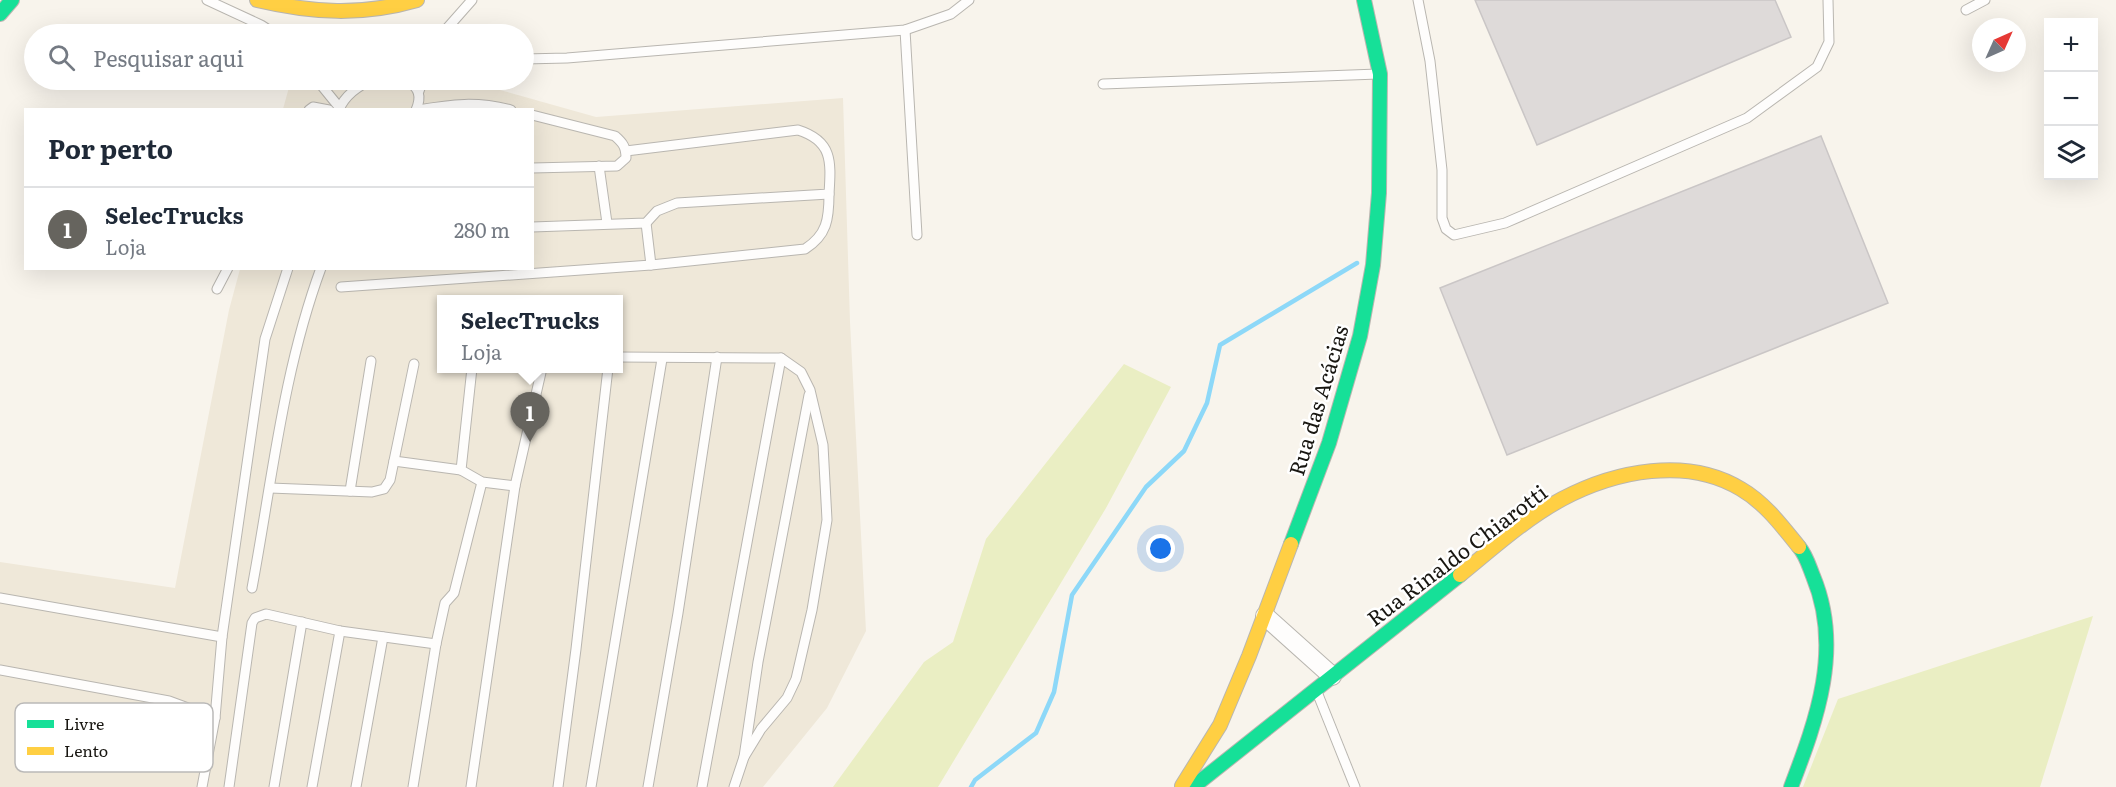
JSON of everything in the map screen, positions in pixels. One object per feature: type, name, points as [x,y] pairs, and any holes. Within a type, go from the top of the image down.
[{"type":"main road","points":[[0,14],[12,0]]},
{"type":"main road","points":[[257,0],[296,10],[367,12],[417,0]]},
{"type":"main road","name":"Rua das Acácias","points":[[1181,787],[1220,725],[1265,616],[1329,443],[1360,336],[1373,265],[1379,193],[1380,74],[1364,0]]},
{"type":"main road","name":"Rua Rinaldo Chiarotti","points":[[1193,787],[1522,525],[1562,499],[1599,483],[1638,472],[1677,470],[1711,475],[1742,489],[1775,517],[1804,553],[1822,597],[1827,650],[1821,698],[1791,787]]},
{"type":"street","points":[[1265,616],[1332,676]]},
{"type":"lane","points":[[207,0],[259,24]]},
{"type":"lane","points":[[451,24],[472,0]]},
{"type":"lane","points":[[534,59],[905,30],[951,14],[969,0]]},
{"type":"lane","points":[[1418,0],[1430,61],[1441,159],[1442,218],[1446,229],[1454,236],[1505,223],[1747,118],[1816,67],[1829,42],[1828,0]]},
{"type":"lane","points":[[1966,10],[1985,0]]},
{"type":"lane","points":[[905,30],[917,235]]},
{"type":"lane","points":[[1103,84],[1380,74]]},
{"type":"lane","points":[[324,90],[335,108]]},
{"type":"lane","points":[[337,108],[354,90]]},
{"type":"lane","points":[[418,91],[420,99],[418,108]]},
{"type":"lane","points":[[428,108],[456,103],[487,104],[503,108]]},
{"type":"lane","points":[[534,116],[615,136],[624,143],[626,151],[626,158],[617,166],[534,168]]},
{"type":"lane","points":[[341,287],[651,266],[805,249],[817,241],[828,220],[830,176],[824,144],[814,135],[798,130],[626,151]]},
{"type":"lane","points":[[599,166],[607,223]]},
{"type":"lane","points":[[534,227],[646,223],[657,211],[677,203],[829,194]]},
{"type":"lane","points":[[646,223],[651,266]]},
{"type":"lane","points":[[217,289],[227,270]]},
{"type":"lane","points":[[213,729],[222,636],[265,339],[287,270]]},
{"type":"lane","points":[[252,588],[297,342],[320,270]]},
{"type":"lane","points":[[460,270],[461,280]]},
{"type":"lane","points":[[623,357],[781,358],[801,372],[810,390],[823,445],[828,496],[827,520],[812,610],[796,680],[787,698],[761,729],[744,757]]},
{"type":"lane","points":[[648,787],[678,613],[717,357]]},
{"type":"lane","points":[[702,787],[781,358]]},
{"type":"lane","points":[[591,787],[662,359]]},
{"type":"lane","points":[[350,491],[371,361]]},
{"type":"lane","points":[[270,488],[372,492],[384,489],[390,480],[414,364]]},
{"type":"lane","points":[[461,470],[472,373]]},
{"type":"lane","points":[[482,787],[471,784],[515,486],[541,373]]},
{"type":"lane","points":[[558,787],[608,373]]},
{"type":"lane","points":[[734,787],[744,757],[758,662],[810,390]]},
{"type":"lane","points":[[394,461],[461,470],[482,482],[515,486]]},
{"type":"lane","points":[[412,787],[445,603],[454,593],[482,482]]},
{"type":"lane","points":[[0,598],[222,636]]},
{"type":"lane","points":[[229,787],[252,623],[260,615],[266,614],[340,631],[436,644]]},
{"type":"lane","points":[[274,787],[302,622]]},
{"type":"lane","points":[[312,787],[340,631]]},
{"type":"lane","points":[[356,787],[383,637]]},
{"type":"lane","points":[[0,670],[174,703]]},
{"type":"lane","points":[[1316,690],[1355,787]]},
{"type":"lane","points":[[202,787],[205,772]]},
{"type":"shaded area","points":[[288,90],[500,90],[596,117],[843,98],[850,322],[866,631],[827,708],[763,787],[0,787],[0,562],[175,588],[229,310],[240,270],[534,270],[534,108],[283,108]]},
{"type":"green space","points":[[1124,364],[1171,387],[1106,508],[938,787],[833,787],[924,662],[953,642],[986,539]]},
{"type":"green space","points":[[2093,616],[2040,787],[1803,787],[1838,699]]},
{"type":"building","points":[[1475,0],[1775,0],[1791,37],[1537,145]]},
{"type":"building","points":[[1821,136],[1888,303],[1507,455],[1440,288]]},
{"type":"waterway","points":[[971,787],[975,780],[1036,733],[1054,692],[1072,595],[1146,487],[1184,451],[1207,403],[1220,345],[1357,263]]},
{"type":"traffic: fast","points":[[0,14],[12,0]]},
{"type":"traffic: fast","points":[[1291,544],[1329,443],[1360,336],[1373,265],[1379,193],[1380,74],[1364,0]]},
{"type":"traffic: fast","points":[[1791,787],[1817,709],[1826,656],[1826,630],[1822,603],[1807,561],[1799,547]]},
{"type":"traffic: fast","points":[[1193,787],[1460,575]]},
{"type":"traffic: slow","points":[[257,0],[297,8],[337,11],[377,9],[417,0]]},
{"type":"traffic: slow","points":[[1460,575],[1522,525],[1562,499],[1605,481],[1651,471],[1675,470],[1698,473],[1720,479],[1741,489],[1765,508],[1799,547]]},
{"type":"traffic: slow","points":[[1182,786],[1220,725],[1249,656],[1291,544]]},
{"type":"place","name":"SelecTrucks","points":[[530,442]]}]
